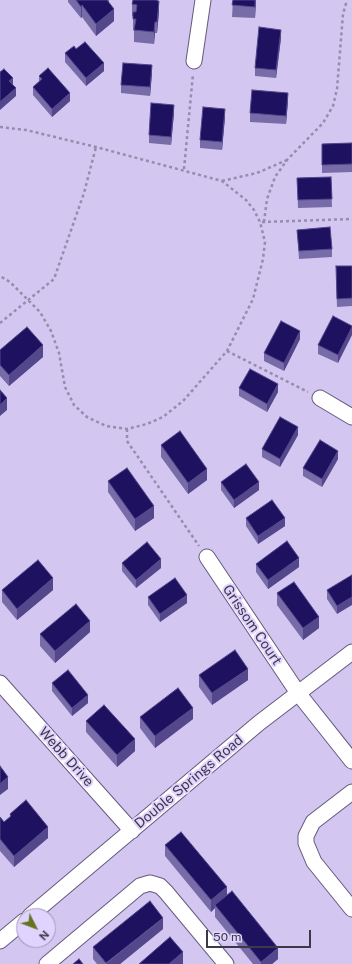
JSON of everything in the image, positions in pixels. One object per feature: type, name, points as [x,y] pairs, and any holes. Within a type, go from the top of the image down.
[{"type":"street","points":[[194,61],[203,0]]},
{"type":"street","points":[[320,398],[352,417]]},
{"type":"street","name":"Grissom Court","points":[[207,557],[298,693],[352,761]]},
{"type":"street","name":"Double Springs Road","points":[[39,908],[298,693],[352,652]]},
{"type":"street","name":"Webb Drive","points":[[0,683],[132,830]]},
{"type":"street","points":[[352,792],[314,822],[309,828],[306,843],[314,862],[352,909]]},
{"type":"street","points":[[47,964],[140,886],[150,883],[160,886],[166,892],[220,962]]},
{"type":"street","points":[[0,941],[16,928]]},
{"type":"path","points":[[0,276],[10,282],[40,312],[51,331],[59,353],[65,387],[74,404],[87,417],[106,426],[127,429],[147,424],[163,417],[184,401],[227,351],[253,299],[263,260],[265,242],[262,222],[267,199],[275,177],[287,160],[322,124],[333,106],[338,89],[343,14],[347,0]]},
{"type":"path","points":[[184,169],[194,61]]},
{"type":"path","points":[[0,127],[26,130],[184,169],[222,180],[246,200],[262,222]]},
{"type":"path","points":[[0,323],[54,279],[84,193],[96,147]]},
{"type":"path","points":[[222,180],[257,173],[287,160]]},
{"type":"path","points":[[262,222],[352,219]]},
{"type":"path","points":[[227,351],[320,398]]},
{"type":"path","points":[[127,429],[127,441],[207,557]]},
{"type":"building","points":[[76,0],[107,0],[114,9],[96,24],[82,5],[81,7]]},
{"type":"building","points":[[133,0],[159,1],[157,22],[155,22],[154,32],[134,30],[136,19],[133,19],[133,12],[136,12],[137,5],[132,4]]},
{"type":"building","points":[[233,0],[255,0],[255,7],[232,5]]},
{"type":"building","points":[[259,27],[281,30],[276,70],[255,68]]},
{"type":"building","points":[[85,42],[104,63],[86,78],[65,53],[74,46],[76,49]]},
{"type":"building","points":[[123,63],[152,65],[150,87],[121,85]]},
{"type":"building","points":[[48,68],[70,93],[52,109],[33,87],[42,79],[39,76]]},
{"type":"building","points":[[4,69],[13,78],[9,81],[16,88],[0,102],[0,72]]},
{"type":"building","points":[[252,90],[288,93],[286,116],[250,113]]},
{"type":"building","points":[[151,103],[174,105],[171,137],[149,135]]},
{"type":"building","points":[[203,107],[225,109],[222,142],[200,140]]},
{"type":"building","points":[[352,143],[352,164],[322,165],[322,144]]},
{"type":"building","points":[[331,177],[332,199],[298,200],[297,178]]},
{"type":"building","points":[[330,227],[332,249],[299,251],[297,230]]},
{"type":"building","points":[[336,266],[352,266],[352,298],[337,299]]},
{"type":"building","points":[[333,316],[352,326],[338,355],[318,345]]},
{"type":"building","points":[[281,321],[300,331],[284,363],[264,353]]},
{"type":"building","points":[[27,327],[43,345],[9,375],[0,365],[0,350]]},
{"type":"building","points":[[250,369],[278,384],[267,404],[239,388]]},
{"type":"building","points":[[0,390],[7,398],[0,405]]},
{"type":"building","points":[[280,417],[298,427],[280,459],[262,449]]},
{"type":"building","points":[[180,431],[207,469],[188,483],[161,445]]},
{"type":"building","points":[[320,440],[338,451],[322,479],[303,468]]},
{"type":"building","points":[[246,464],[259,482],[234,500],[221,482]]},
{"type":"building","points":[[127,468],[154,506],[135,519],[108,481]]},
{"type":"building","points":[[272,500],[285,518],[258,536],[246,518]]},
{"type":"building","points":[[287,541],[299,558],[268,580],[256,564]]},
{"type":"building","points":[[147,542],[161,559],[136,580],[122,563]]},
{"type":"building","points":[[38,560],[53,578],[17,609],[2,590]]},
{"type":"building","points":[[352,575],[352,597],[337,606],[327,590]]},
{"type":"building","points":[[175,578],[187,595],[160,614],[148,597]]},
{"type":"building","points":[[294,582],[319,617],[303,628],[277,593]]},
{"type":"building","points":[[76,604],[90,621],[55,651],[40,634]]},
{"type":"building","points":[[235,650],[248,669],[212,693],[199,675]]},
{"type":"building","points":[[68,670],[88,695],[72,708],[52,683]]},
{"type":"building","points":[[178,688],[193,708],[155,736],[140,717]]},
{"type":"building","points":[[104,705],[135,739],[117,755],[86,721]]},
{"type":"building","points":[[0,766],[8,777],[0,784]]},
{"type":"building","points":[[26,800],[48,827],[14,856],[0,839],[0,817],[4,822],[11,816],[10,814]]},
{"type":"building","points":[[181,832],[227,887],[211,900],[165,845]]},
{"type":"building","points":[[232,891],[278,948],[261,962],[215,905]]},
{"type":"building","points":[[150,901],[163,918],[106,963],[93,947]]},
{"type":"building","points":[[170,937],[183,952],[169,964],[139,964]]},
{"type":"building","points":[[79,959],[83,964],[73,964]]}]
